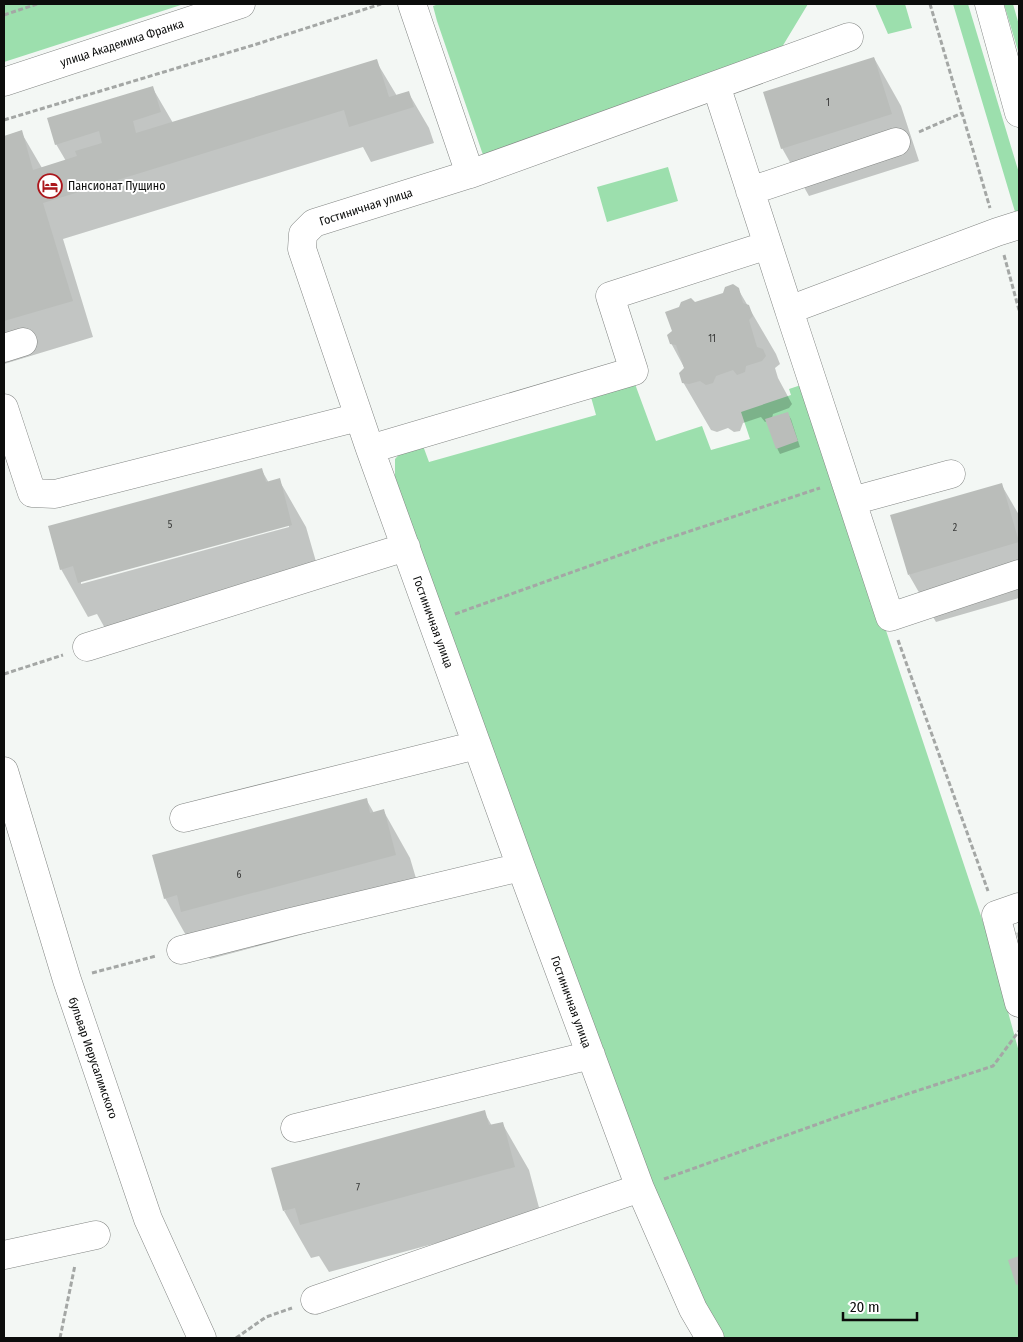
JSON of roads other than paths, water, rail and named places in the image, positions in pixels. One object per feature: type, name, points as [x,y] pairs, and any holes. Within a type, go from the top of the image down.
[{"type":"street","name":"улица Академика Франка","points":[[4,82],[241,4]]},
{"type":"street","points":[[412,4],[470,174]]},
{"type":"street","points":[[989,4],[1019,113]]},
{"type":"street","name":"Гостиничная улица","points":[[710,1338],[693,1308],[640,1188],[521,867],[370,449],[302,249],[303,234],[314,223],[470,174],[849,37]]},
{"type":"street","points":[[716,85],[788,310],[890,617],[1019,574]]},
{"type":"street","points":[[750,191],[896,142]]},
{"type":"street","points":[[788,310],[1008,228]]},
{"type":"street","points":[[370,449],[634,371],[610,296],[768,245]]},
{"type":"street","points":[[4,408],[32,493],[55,494],[359,417]]},
{"type":"street","points":[[848,491],[951,474]]},
{"type":"street","points":[[87,648],[406,547]]},
{"type":"street","points":[[184,818],[477,745]]},
{"type":"street","name":"бульвар Иерусалимского","points":[[4,771],[67,980],[148,1219],[202,1338]]},
{"type":"street","points":[[181,950],[521,867]]},
{"type":"street","points":[[1008,911],[1019,1003]]},
{"type":"street","points":[[295,1128],[591,1055]]},
{"type":"street","points":[[315,1300],[640,1188]]},
{"type":"street","points":[[4,1255],[88,1236]]},
{"type":"place","name":"Пансионат Пущино","points":[[50,186]]}]
